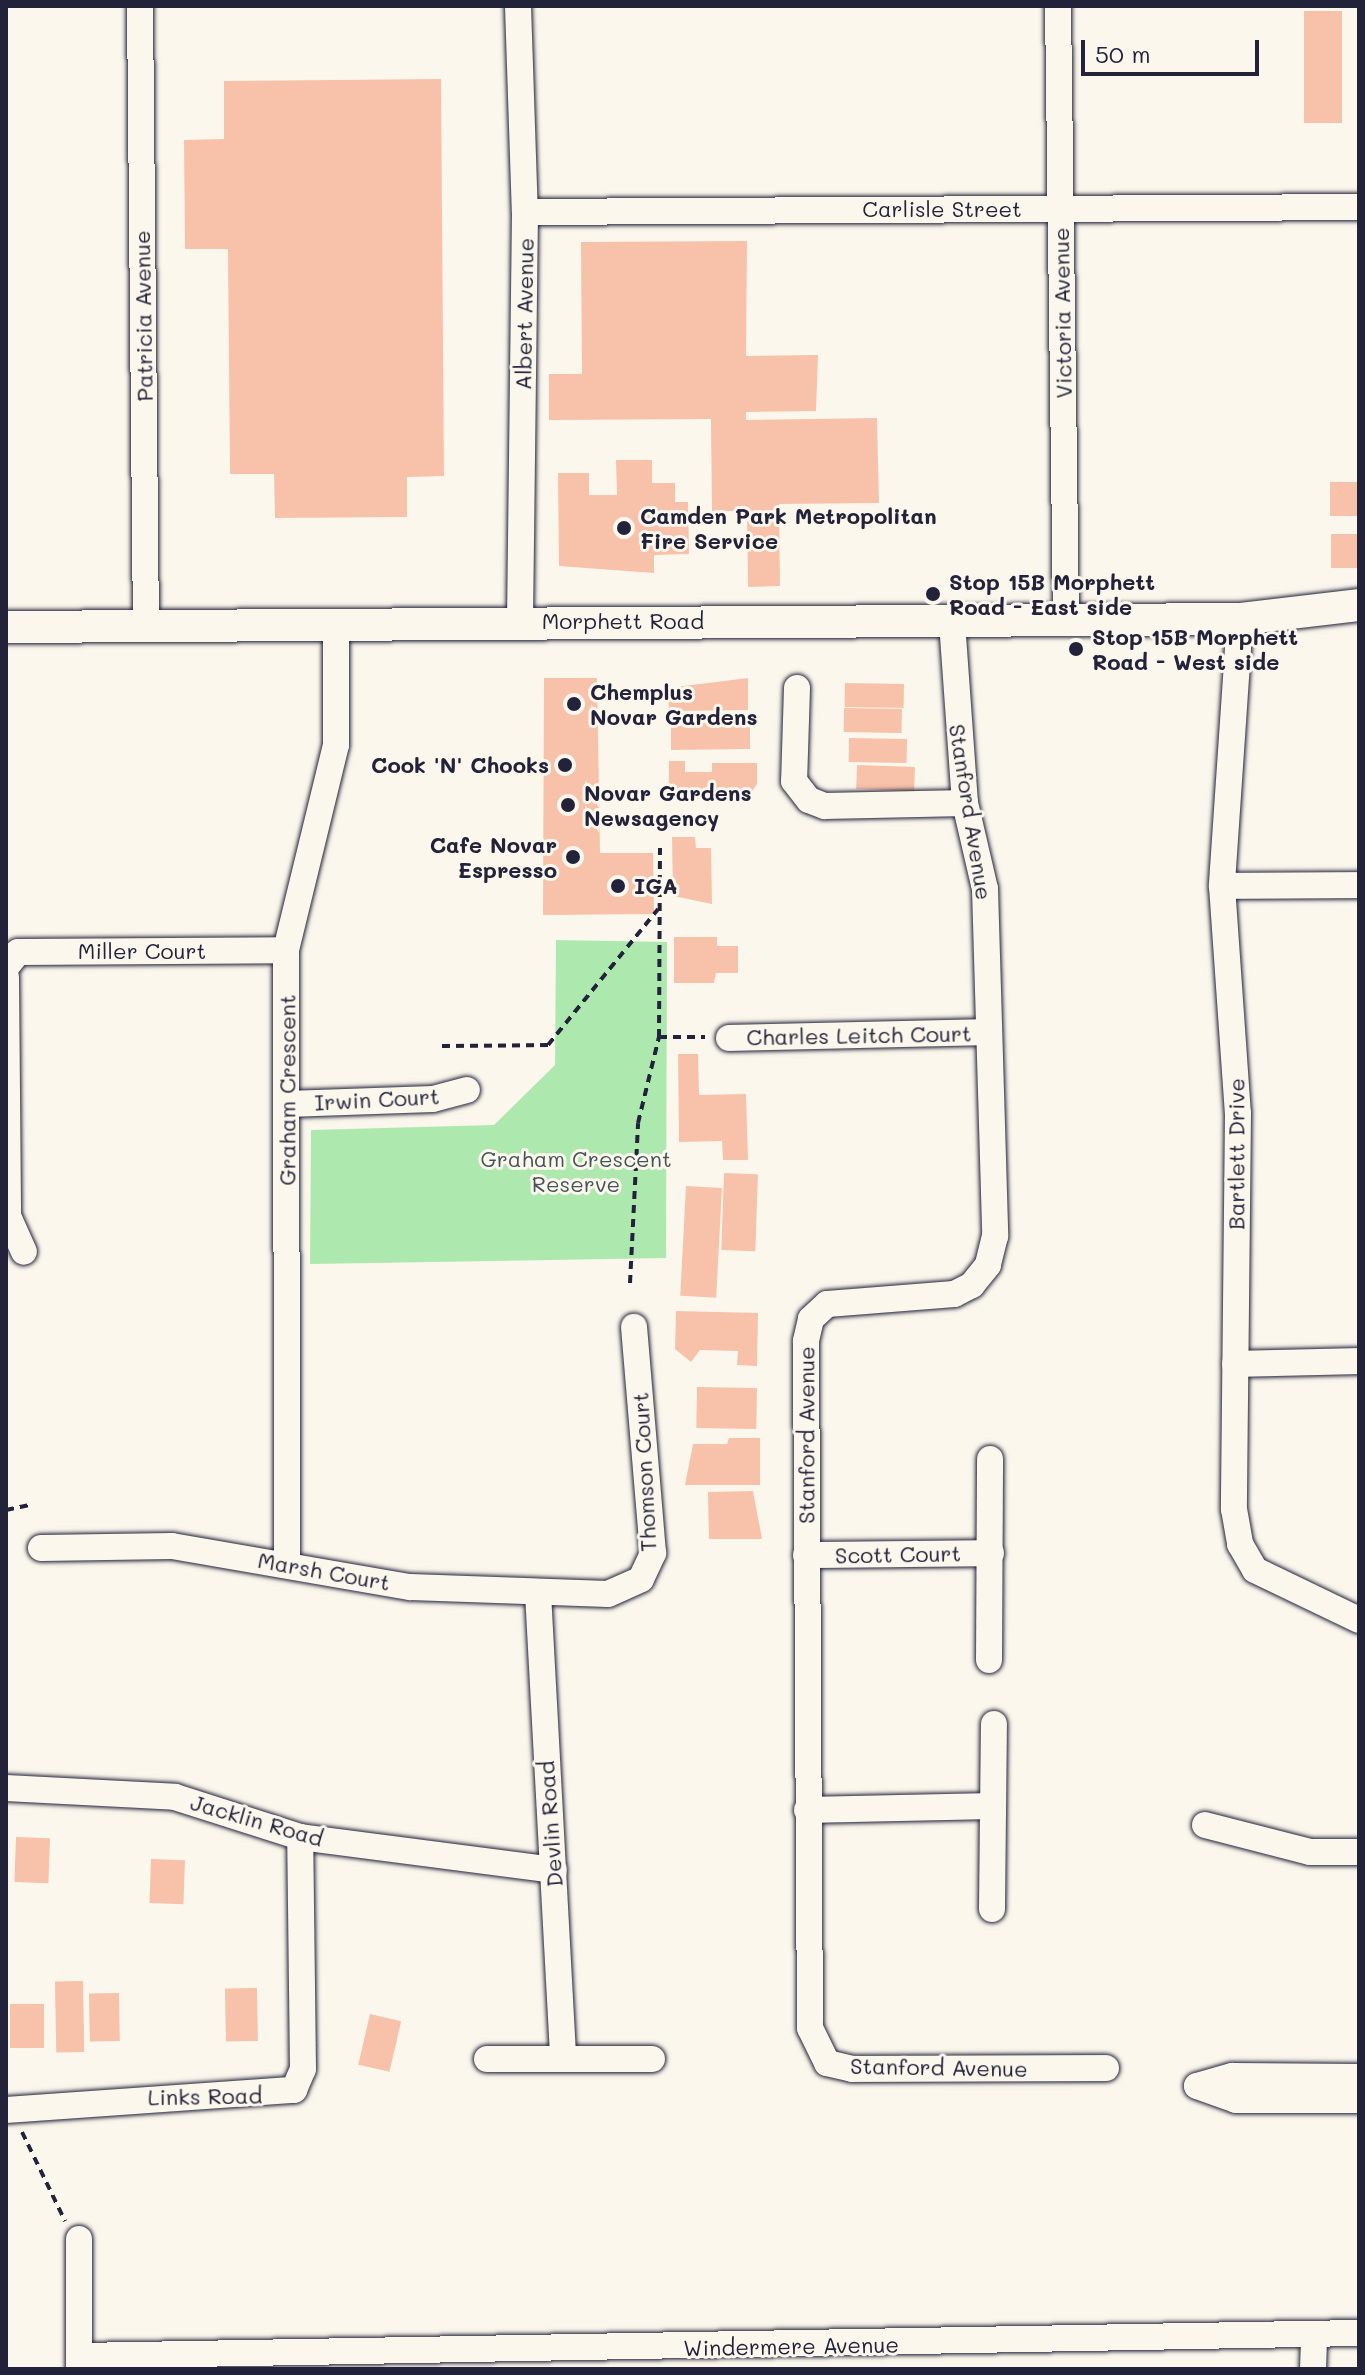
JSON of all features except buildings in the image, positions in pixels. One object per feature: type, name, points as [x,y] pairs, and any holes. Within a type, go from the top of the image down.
[{"type":"street","name":"Patricia Avenue","points":[[140,6],[146,626]]},
{"type":"street","name":"Albert Avenue","points":[[518,6],[525,212],[520,621]]},
{"type":"street","name":"Victoria Avenue","points":[[1058,6],[1066,619]]},
{"type":"street","name":"Carlisle Street","points":[[525,212],[1359,207]]},
{"type":"street","name":"Morphett Road","points":[[1240,619],[1359,605]]},
{"type":"street","name":"Morphett Road","points":[[6,627],[1066,619],[1240,619],[1359,627]]},
{"type":"street","name":"Bartlett Drive","points":[[1240,619],[1222,886],[1238,1113],[1235,1364],[1240,1544],[1255,1570],[1359,1620]]},
{"type":"street","name":"Stanford Avenue","points":[[952,622],[965,803],[985,889],[995,1236],[988,1265],[954,1294],[852,1297],[827,1304],[811,1319],[806,1555],[810,2028],[827,2063],[852,2069],[1106,2068]]},
{"type":"street","name":"Graham Crescent","points":[[287,1562],[286,950],[336,745],[336,623]]},
{"type":"street","points":[[797,688],[794,781],[809,800],[825,806],[965,803]]},
{"type":"street","points":[[1222,886],[1359,885]]},
{"type":"street","name":"Miller Court","points":[[6,967],[18,952],[286,950]]},
{"type":"street","points":[[6,977],[8,1216],[24,1252]]},
{"type":"street","name":"Charles Leitch Court","points":[[720,1038],[989,1032]]},
{"type":"street","name":"Irwin Court","points":[[287,1104],[433,1099],[467,1090]]},
{"type":"street","name":"Thomson Court","points":[[608,1594],[641,1579],[653,1553],[634,1327]]},
{"type":"street","points":[[1235,1364],[1359,1361]]},
{"type":"street","name":"Scott Court","points":[[989,1660],[990,1459]]},
{"type":"street","name":"Marsh Court","points":[[41,1548],[172,1546],[287,1562],[410,1587],[608,1594]]},
{"type":"street","name":"Scott Court","points":[[806,1555],[991,1553]]},
{"type":"street","name":"Devlin Road","points":[[538,1593],[563,2054]]},
{"type":"street","points":[[992,1909],[994,1724]]},
{"type":"street","name":"Jacklin Road","points":[[6,1788],[175,1797],[300,1837],[554,1870]]},
{"type":"street","points":[[807,1810],[992,1806]]},
{"type":"street","points":[[1205,1825],[1310,1852],[1359,1852]]},
{"type":"street","name":"Links Road","points":[[9,2110],[294,2090],[303,2069],[300,1837]]},
{"type":"street","points":[[487,2059],[563,2054],[652,2059]]},
{"type":"street","points":[[1359,2077],[1233,2076],[1197,2086],[1236,2100],[1359,2100]]},
{"type":"street","points":[[79,2239],[79,2362]]},
{"type":"street","name":"Windermere Avenue","points":[[79,2362],[349,2363],[1359,2333]]},
{"type":"street","points":[[1313,2369],[1314,2335]]},
{"type":"path","points":[[630,1283],[638,1123],[659,1037],[660,848]]},
{"type":"path","points":[[442,1046],[548,1045],[659,907]]},
{"type":"path","points":[[659,1037],[720,1038]]},
{"type":"path","points":[[6,1510],[29,1505]]},
{"type":"path","points":[[9,2110],[79,2239]]},
{"type":"green space","name":"Graham Crescent Reserve","points":[[556,940],[667,942],[666,1258],[310,1264],[311,1130],[494,1125],[555,1065]]},
{"type":"place","name":"Camden Park Metropolitan Fire Service","points":[[624,528]]},
{"type":"place","name":"Stop 15B Morphett Road - East side","points":[[933,594]]},
{"type":"place","name":"Stop 15B Morphett Road - West side","points":[[1076,649]]},
{"type":"place","name":"Chemplus Novar Gardens","points":[[574,704]]},
{"type":"place","name":"Cook 'N' Chooks","points":[[565,765]]},
{"type":"place","name":"Novar Gardens Newsagency","points":[[568,805]]},
{"type":"place","name":"Cafe Novar Espresso","points":[[573,857]]},
{"type":"place","name":"IGA","points":[[618,886]]}]
